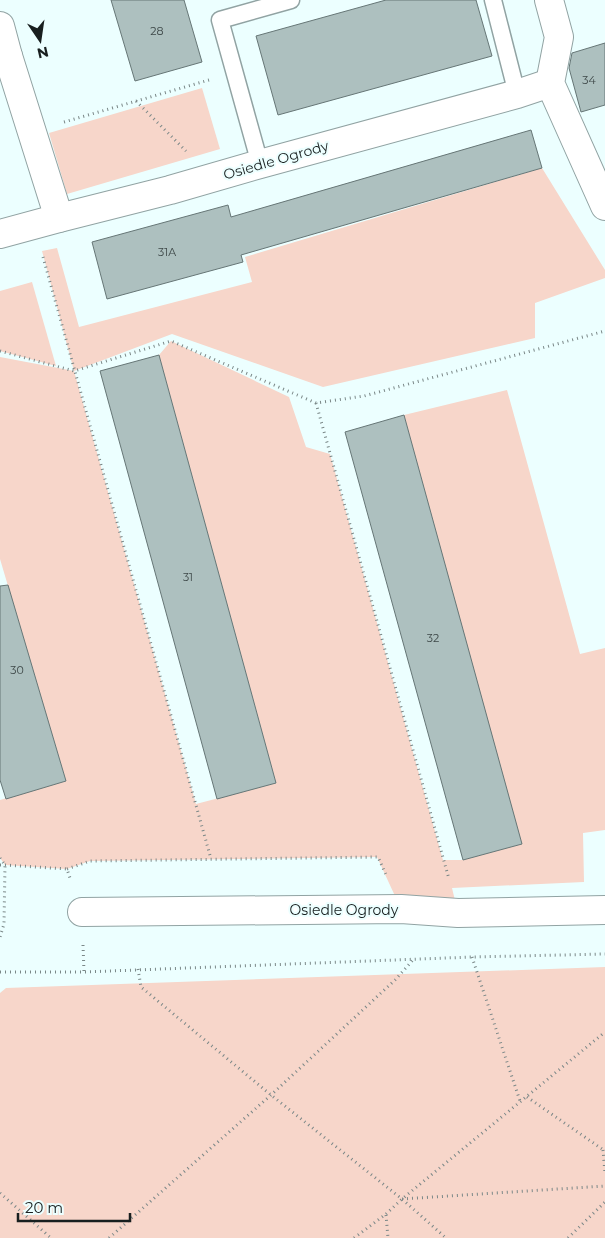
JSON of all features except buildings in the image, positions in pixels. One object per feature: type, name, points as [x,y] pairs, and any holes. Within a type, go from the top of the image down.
[{"type":"street","points":[[549,0],[559,37],[550,83],[605,206]]},
{"type":"street","points":[[0,26],[4,57],[32,132],[46,221]]},
{"type":"street","name":"Osiedle Ogrody","points":[[0,234],[170,190],[517,94],[550,83]]},
{"type":"street","name":"Osiedle Ogrody","points":[[82,912],[401,909],[458,913],[605,910]]},
{"type":"lane","points":[[260,164],[220,20],[291,0]]},
{"type":"lane","points":[[493,0],[517,94]]},
{"type":"path","points":[[32,132],[235,73]]},
{"type":"path","points":[[136,101],[212,178]]},
{"type":"path","points":[[46,221],[74,371],[211,859]]},
{"type":"path","points":[[0,351],[74,371],[171,342],[316,403],[364,396],[605,331]]},
{"type":"path","points":[[316,403],[458,913]]},
{"type":"path","points":[[2,865],[67,870],[90,861],[378,856],[401,909]]},
{"type":"path","points":[[0,858],[2,865],[4,924],[0,937]]},
{"type":"path","points":[[67,870],[82,912]]},
{"type":"path","points":[[0,972],[84,972],[472,957],[605,954]]},
{"type":"path","points":[[472,957],[520,1101]]},
{"type":"path","points":[[109,1238],[271,1095],[395,980],[414,960]]},
{"type":"path","points":[[138,969],[141,986],[271,1095],[402,1199],[446,1238]]},
{"type":"path","points":[[354,1238],[386,1214],[605,1032]]},
{"type":"path","points":[[527,1097],[604,1150],[605,1173]]},
{"type":"path","points":[[402,1199],[605,1186]]},
{"type":"path","points":[[0,1193],[51,1238]]},
{"type":"path","points":[[568,1238],[605,1202]]},
{"type":"path","points":[[386,1214],[388,1238]]},
{"type":"shaded area","points":[[202,88],[220,149],[67,194],[49,133]]},
{"type":"shaded area","points":[[542,168],[605,270],[605,278],[535,303],[535,338],[323,387],[172,334],[74,371],[42,251],[57,248],[79,327],[252,282],[245,257]]},
{"type":"shaded area","points":[[32,282],[56,366],[0,351],[0,291]]},
{"type":"shaded area","points":[[171,341],[289,397],[306,447],[330,454],[443,860],[463,860],[521,844],[404,415],[507,390],[580,654],[605,648],[605,830],[583,833],[584,882],[452,888],[458,913],[401,909],[377,857],[90,861],[67,869],[5,865],[0,858],[0,800],[66,781],[0,559],[0,357],[74,371],[196,804],[276,783],[159,355]]},
{"type":"shaded area","points":[[605,967],[605,1238],[0,1238],[0,993],[6,988]]}]
